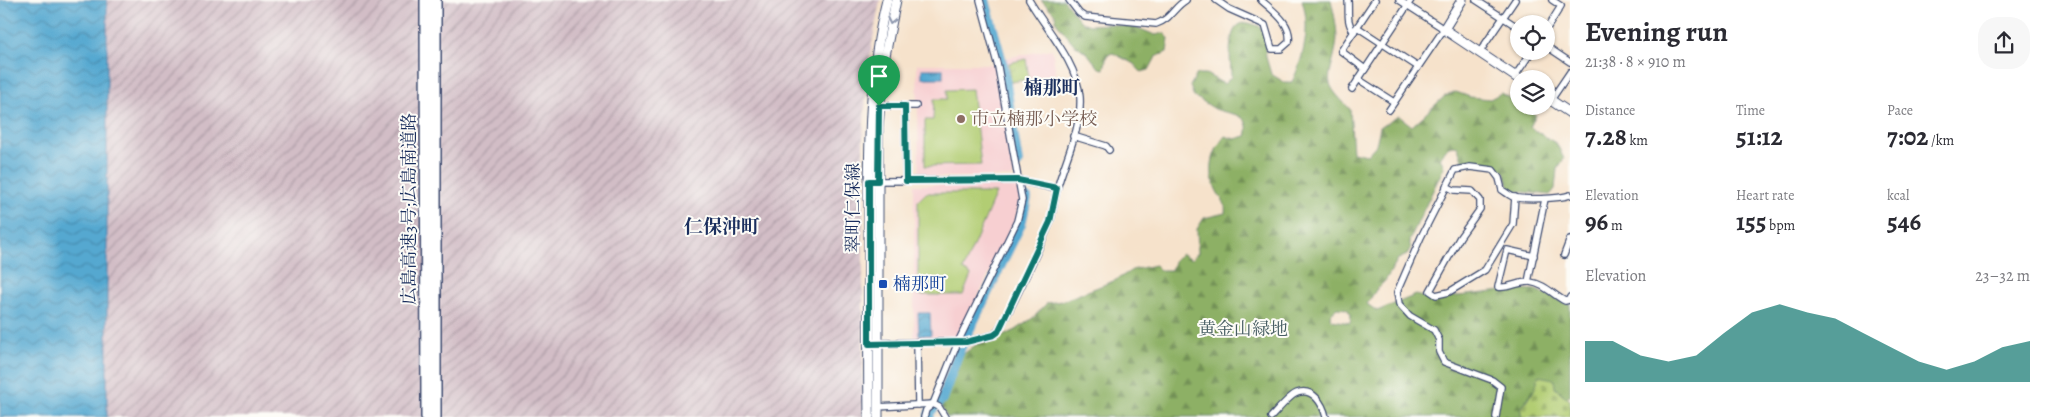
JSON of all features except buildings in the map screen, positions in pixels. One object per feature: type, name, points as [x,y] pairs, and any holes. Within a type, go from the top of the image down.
[{"type":"highway","name":"広島高速3号;広島南道路","points":[[426,0],[427,417]]},
{"type":"highway","name":"広島高速3号;広島南道路","points":[[435,0],[435,417]]},
{"type":"main road","name":"翠町仁保線","points":[[874,181],[869,127],[874,69],[887,0]]},
{"type":"main road","name":"翠町仁保線","points":[[869,417],[873,407],[874,181],[883,66],[896,0]]},
{"type":"main road","points":[[1462,0],[1444,29],[1510,73]]},
{"type":"main road","points":[[1555,103],[1570,113]]},
{"type":"main road","name":"翠町仁保線","points":[[873,407],[878,417]]},
{"type":"street","points":[[924,417],[926,410],[935,405],[976,308],[1017,221],[1022,200],[998,67],[980,0]]},
{"type":"street","points":[[873,343],[962,342],[994,335],[998,332],[1050,222],[1057,188],[1080,114],[1080,95],[1068,59],[1029,0]]},
{"type":"street","points":[[1069,0],[1085,17],[1156,24],[1163,22],[1172,15],[1186,0]]},
{"type":"street","points":[[1216,0],[1229,9],[1265,24],[1270,46],[1272,49],[1281,50],[1289,42],[1288,30],[1277,15],[1261,0]]},
{"type":"street","points":[[1348,0],[1350,28],[1356,29],[1382,44],[1418,68]]},
{"type":"street","points":[[1365,68],[1341,51],[1375,0]]},
{"type":"street","points":[[1389,110],[1444,29],[1409,3],[1399,0]]},
{"type":"street","points":[[1476,0],[1510,22]]},
{"type":"street","points":[[1479,53],[1515,0]]},
{"type":"street","points":[[1552,0],[1561,6],[1555,16]]},
{"type":"street","points":[[1352,89],[1409,3]]},
{"type":"street","points":[[1555,52],[1570,62]]},
{"type":"street","points":[[1555,90],[1570,72]]},
{"type":"street","points":[[1358,79],[1394,102]]},
{"type":"street","points":[[879,106],[916,106]]},
{"type":"street","points":[[905,106],[906,181]]},
{"type":"street","points":[[1073,136],[1106,146],[1109,150]]},
{"type":"street","points":[[1496,417],[1501,387],[1492,380],[1444,362],[1439,352],[1439,340],[1434,330],[1410,316],[1399,304],[1397,292],[1455,170],[1470,167],[1493,170],[1499,178],[1502,190],[1514,198],[1545,199],[1570,195]]},
{"type":"street","points":[[874,181],[1018,180],[1057,188]]},
{"type":"street","points":[[1446,186],[1454,190],[1472,191],[1480,200],[1480,209],[1460,237],[1430,291],[1436,295],[1449,292],[1485,270],[1512,224],[1514,198]]},
{"type":"street","points":[[1528,282],[1545,199]]},
{"type":"street","points":[[1564,255],[1570,239]]},
{"type":"street","points":[[1534,256],[1507,250],[1498,286],[1502,288],[1528,282],[1543,285],[1565,301],[1570,297]]},
{"type":"street","points":[[917,342],[918,405]]},
{"type":"street","points":[[1271,417],[1296,393],[1306,392],[1315,396],[1324,409],[1326,417]]},
{"type":"street","points":[[873,407],[935,405],[946,417]]},
{"type":"shaded area","points":[[107,0],[880,0],[868,66],[863,137],[863,417],[107,417]]},
{"type":"shaded area","points":[[1052,49],[1056,73],[1009,84],[1006,58]]},
{"type":"shaded area","name":"市立楠那小学校","points":[[917,64],[994,64],[1014,174],[1012,177],[919,177]]},
{"type":"shaded area","points":[[1012,184],[1017,186],[1020,197],[1015,220],[958,338],[914,339],[914,185]]},
{"type":"green space","points":[[1041,0],[1064,0],[1081,22],[1090,25],[1109,24],[1138,28],[1155,35],[1164,33],[1169,38],[1167,52],[1156,57],[1149,70],[1141,72],[1134,64],[1113,53],[1107,55],[1104,69],[1099,68],[1087,53],[1073,43],[1056,22],[1055,14]]},
{"type":"green space","name":"黄金山緑地","points":[[1302,0],[1331,0],[1337,36],[1330,81],[1335,92],[1350,109],[1353,152],[1367,155],[1376,145],[1380,127],[1399,116],[1412,126],[1445,96],[1456,92],[1470,97],[1490,99],[1501,93],[1510,98],[1510,115],[1536,115],[1530,127],[1557,144],[1564,159],[1557,169],[1555,189],[1550,195],[1516,191],[1509,187],[1505,173],[1496,165],[1463,163],[1458,147],[1452,146],[1445,150],[1440,157],[1444,167],[1409,241],[1411,248],[1407,255],[1398,259],[1385,281],[1376,290],[1367,304],[1377,311],[1416,295],[1432,299],[1520,289],[1536,290],[1570,305],[1570,395],[1567,398],[1555,388],[1535,390],[1521,409],[1522,417],[947,417],[940,404],[952,373],[962,355],[977,344],[999,338],[1016,330],[1034,317],[1047,303],[1062,301],[1116,280],[1132,270],[1155,265],[1160,270],[1171,270],[1175,260],[1182,254],[1191,259],[1198,253],[1197,229],[1204,218],[1225,213],[1224,203],[1213,180],[1213,157],[1225,136],[1235,139],[1246,136],[1247,128],[1243,118],[1215,109],[1194,97],[1190,86],[1197,74],[1206,74],[1224,84],[1231,77],[1230,46],[1234,31],[1244,23],[1259,26],[1264,33],[1266,57],[1271,74],[1284,82],[1292,82],[1303,52],[1306,21]],"holes":[[[1337,308],[1347,309],[1351,315],[1350,323],[1332,320],[1330,317],[1331,313]]]},
{"type":"green space","points":[[1026,59],[1029,79],[1011,82],[1009,63]]},
{"type":"green space","points":[[972,89],[981,165],[925,166],[925,120],[933,120],[934,99],[947,99],[947,90]]},
{"type":"green space","points":[[926,193],[996,193],[963,270],[971,275],[963,295],[918,295],[918,201]]},
{"type":"green space","points":[[1538,376],[1554,379],[1555,388],[1570,400],[1570,417],[1522,417],[1521,409],[1533,392]]},
{"type":"water","points":[[0,0],[107,0],[107,417],[0,417]]},
{"type":"water","points":[[922,69],[943,69],[943,78],[922,78]]},
{"type":"water","points":[[918,313],[930,313],[931,335],[919,335]]},
{"type":"waterway","points":[[985,0],[1003,65],[1018,163]]},
{"type":"waterway","points":[[929,417],[930,412],[942,399],[960,349],[1021,224],[1027,198]]},
{"type":"place","name":"市立楠那小学校","points":[[961,119]]},
{"type":"place","name":"楠那町","points":[[883,284]]},
{"type":"district","name":"楠那町","points":[[1052,87]]},
{"type":"district","name":"仁保沖町","points":[[722,226]]},
{"type":"route","points":[[879,106],[905,106],[906,181],[1018,180],[1057,188],[1050,222],[998,332],[994,335],[966,342],[882,342],[869,344],[869,181],[878,181],[879,106]]}]
